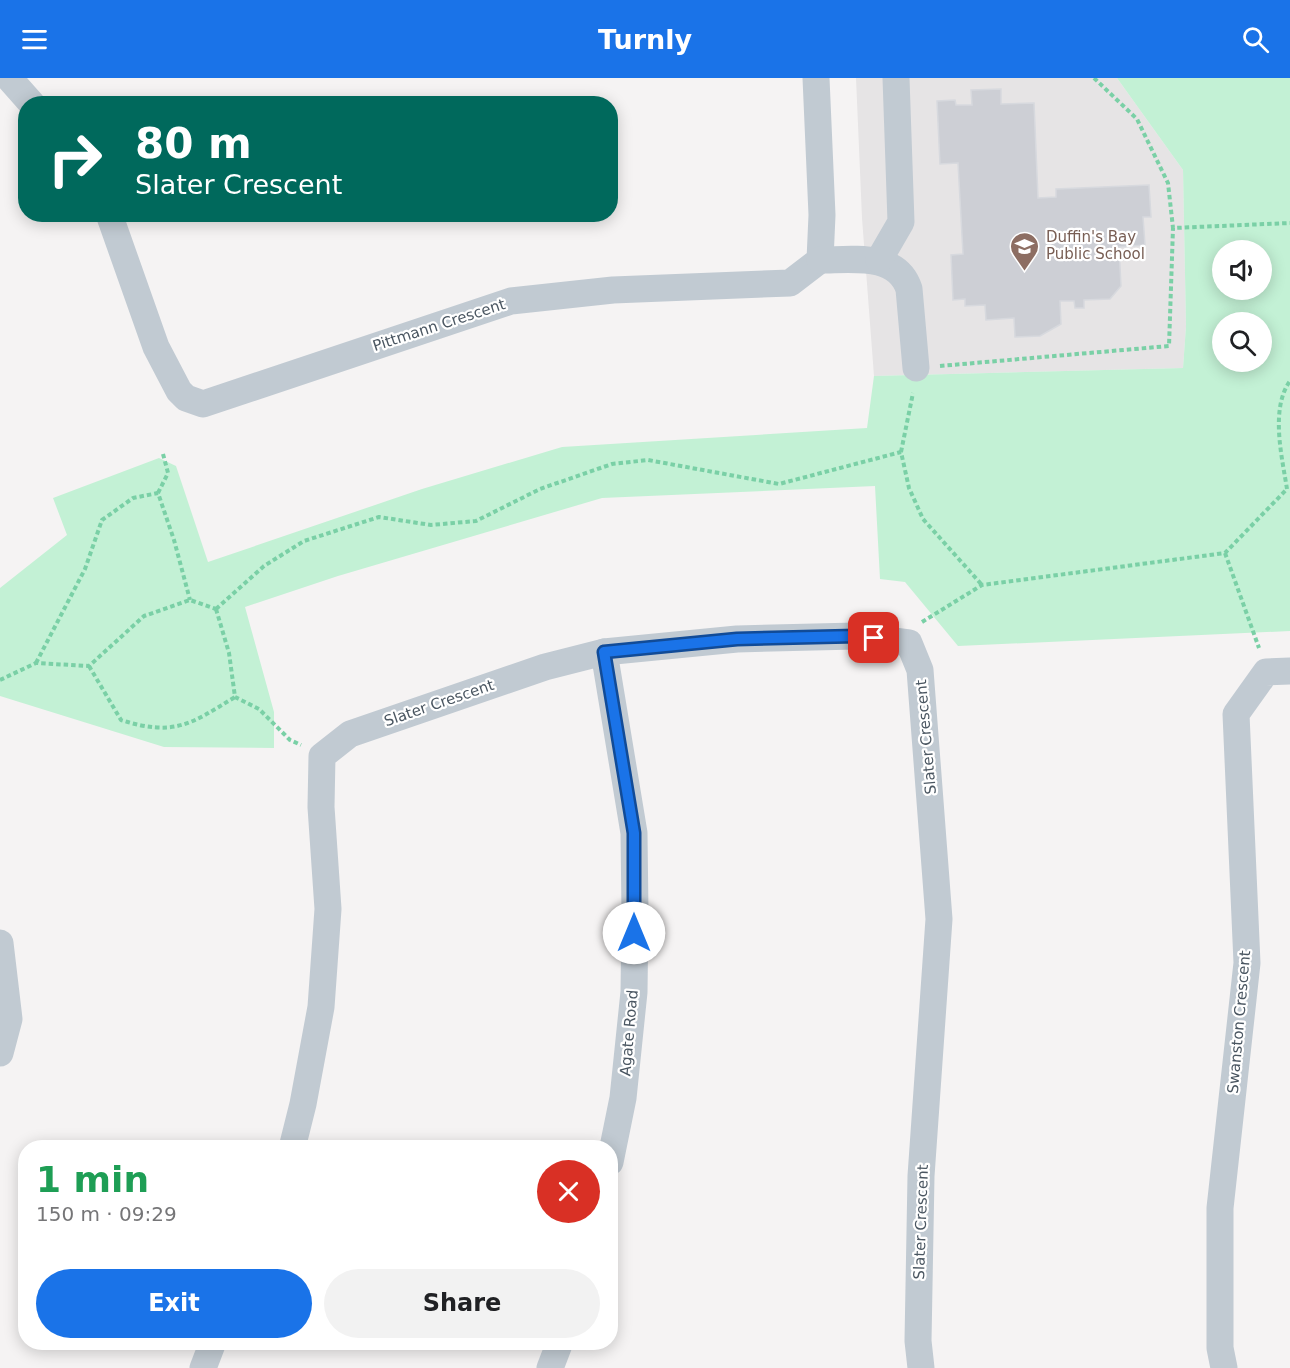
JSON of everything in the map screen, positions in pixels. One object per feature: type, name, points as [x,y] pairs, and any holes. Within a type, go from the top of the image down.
[{"type":"street","points":[[9,78],[25,96]]},
{"type":"street","points":[[816,78],[822,215],[820,260],[879,260],[906,278],[916,368]]},
{"type":"street","points":[[879,260],[901,222],[896,78]]},
{"type":"street","name":"Pittmann Crescent","points":[[112,222],[156,347],[179,391],[186,398],[203,404],[511,301],[613,290],[790,283],[820,260]]},
{"type":"street","name":"Slater Crescent","points":[[322,756],[350,734],[545,667],[604,652],[737,639],[856,636],[909,643],[920,670],[939,919],[921,1176],[918,1341],[921,1368]]},
{"type":"street","name":"Agate Road","points":[[604,652],[634,833],[634,992],[623,1098],[614,1140]]},
{"type":"street","name":"Swanston Crescent","points":[[1224,1368],[1220,1348],[1220,1208],[1247,963],[1236,714],[1278,672]]},
{"type":"street","points":[[293,1140],[303,1104],[321,1007],[328,909],[321,807],[322,756]]},
{"type":"street","points":[[0,943],[9,1019],[0,1053]]},
{"type":"street","points":[[203,1368],[210,1350]]},
{"type":"street","points":[[550,1368],[557,1350]]},
{"type":"path","points":[[982,585],[923,519],[909,488],[901,452],[916,368],[1169,346],[1173,228],[1168,183],[1137,119],[1094,78]]},
{"type":"path","points":[[1173,228],[1290,223]]},
{"type":"path","points":[[909,643],[918,625],[982,585],[1225,553],[1288,490],[1281,447],[1280,408],[1290,381]]},
{"type":"path","points":[[216,609],[264,566],[304,540],[379,518],[432,525],[476,521],[540,489],[612,464],[648,460],[779,484],[901,452]]},
{"type":"path","points":[[164,454],[168,473],[158,493],[174,540],[190,600]]},
{"type":"path","points":[[36,663],[86,569],[102,520],[133,498],[158,493]]},
{"type":"path","points":[[1225,553],[1278,672]]},
{"type":"path","points":[[0,680],[36,663],[89,666],[144,616],[190,600],[216,609]]},
{"type":"path","points":[[216,609],[230,653],[235,697]]},
{"type":"path","points":[[89,666],[121,720],[147,728],[190,724],[235,697]]},
{"type":"path","points":[[235,697],[259,709],[290,740],[322,756]]},
{"type":"shaded area","name":"Duffin's Bay Public School","points":[[856,78],[1117,78],[1183,170],[1186,326],[1183,368],[874,376],[862,218]]},
{"type":"green space","points":[[1117,78],[1290,78],[1290,631],[958,646],[905,582],[880,579],[875,486],[602,498],[338,576],[245,607],[274,712],[274,748],[164,747],[0,696],[0,588],[67,535],[53,498],[159,458],[176,466],[208,562],[422,489],[562,447],[867,428],[874,376],[1183,368],[1186,326],[1183,170]]},
{"type":"building","points":[[1001,89],[1001,104],[1034,103],[1038,198],[1056,197],[1056,189],[1149,185],[1151,217],[1143,217],[1145,245],[1119,247],[1121,286],[1110,299],[1084,300],[1084,308],[1075,308],[1074,301],[1060,301],[1061,324],[1040,336],[1015,337],[1014,318],[986,320],[985,305],[965,306],[965,299],[953,300],[951,255],[963,254],[958,163],[940,164],[937,101],[955,100],[956,105],[972,105],[971,90]]},
{"type":"place","name":"Duffin's Bay Public School","points":[[1025,272]]},
{"type":"route","points":[[634,933],[634,833],[604,652],[737,639],[856,636],[874,638]]}]
